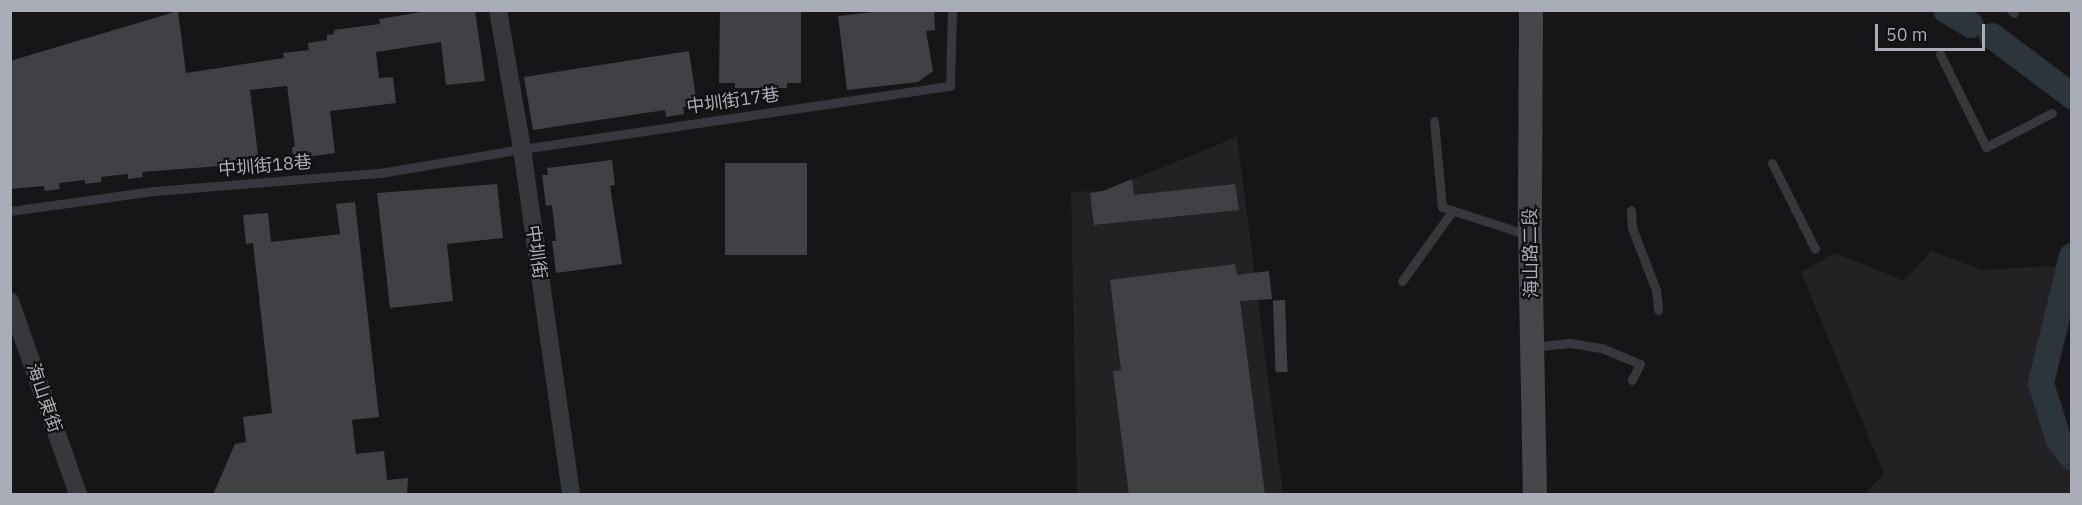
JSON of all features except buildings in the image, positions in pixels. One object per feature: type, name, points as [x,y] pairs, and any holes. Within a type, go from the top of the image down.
[{"type":"main road","name":"海山路二段","points":[[1531,10],[1530,236],[1535,495]]},
{"type":"street","name":"中圳街","points":[[498,10],[522,149],[571,495]]},
{"type":"street","name":"海山東街","points":[[10,301],[78,495]]},
{"type":"lane","name":"中圳街17巷","points":[[522,149],[950,86],[951,10]]},
{"type":"lane","points":[[1940,54],[1986,147],[2052,113]]},
{"type":"lane","points":[[1434,121],[1442,207],[1530,236]]},
{"type":"lane","name":"中圳街18巷","points":[[10,211],[154,191],[381,173],[522,149]]},
{"type":"lane","points":[[1772,163],[1815,249]]},
{"type":"lane","points":[[1402,281],[1453,210]]},
{"type":"lane","points":[[1631,210],[1632,228],[1656,290],[1658,310]]},
{"type":"lane","points":[[1532,347],[1570,343],[1602,348],[1640,364],[1632,380]]},
{"type":"shaded area","points":[[1237,137],[1283,494],[1077,494],[1071,192],[1103,191]]},
{"type":"shaded area","points":[[1931,251],[1982,270],[2069,265],[2041,382],[2058,438],[2071,458],[2071,494],[1865,494],[1884,474],[1801,272],[1835,253],[1904,281]]},
{"type":"waterway","points":[[1946,10],[1971,25]]},
{"type":"waterway","points":[[1992,36],[2072,96]]},
{"type":"waterway","points":[[2072,256],[2041,383],[2058,438],[2072,458]]}]
